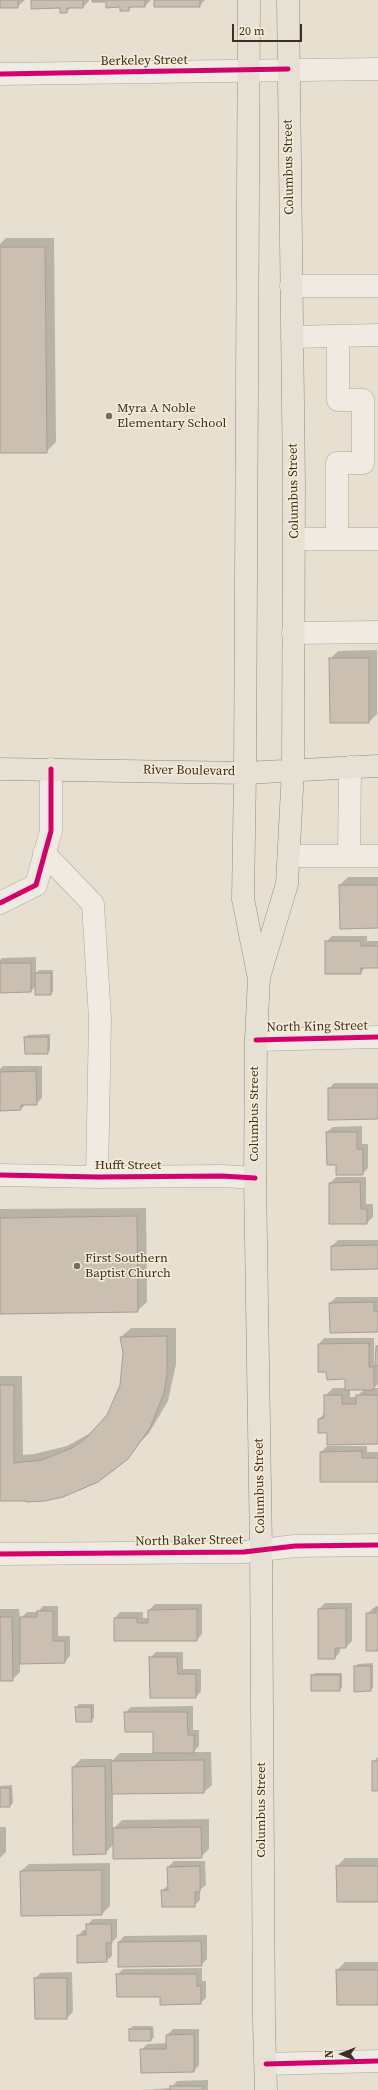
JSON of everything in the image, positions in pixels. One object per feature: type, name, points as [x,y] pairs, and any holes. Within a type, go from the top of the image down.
[{"type":"main road","name":"Columbus Street","points":[[249,0],[243,899],[259,977]]},
{"type":"main road","name":"Columbus Street","points":[[266,2090],[264,2015],[261,1549],[255,1178],[256,1040],[259,977],[287,884],[293,770],[295,539],[288,0]]},
{"type":"main road","name":"River Boulevard","points":[[0,769],[245,772],[378,766]]},
{"type":"street","name":"Berkeley Street","points":[[0,74],[378,69]]},
{"type":"street","points":[[291,286],[378,286]]},
{"type":"street","points":[[292,337],[378,335]]},
{"type":"street","points":[[337,539],[337,463],[363,463],[363,400],[338,400],[338,336]]},
{"type":"street","points":[[295,539],[378,539]]},
{"type":"street","points":[[293,633],[378,632]]},
{"type":"street","points":[[349,856],[350,767]]},
{"type":"street","points":[[0,903],[36,885],[51,831],[51,769]]},
{"type":"street","points":[[44,853],[93,904],[100,1019],[97,1177]]},
{"type":"street","points":[[289,856],[378,856]]},
{"type":"street","name":"North King Street","points":[[256,1040],[378,1037]]},
{"type":"street","name":"Hufft Street","points":[[0,1175],[97,1177],[222,1176],[255,1178]]},
{"type":"street","name":"North Baker Street","points":[[0,1554],[244,1552],[295,1546],[378,1546]]},
{"type":"street","points":[[266,2064],[378,2061]]},
{"type":"building","points":[[0,0],[18,0],[18,8],[0,8]]},
{"type":"building","points":[[31,0],[83,0],[83,8],[67,8],[67,13],[60,13],[60,8],[31,9]]},
{"type":"building","points":[[92,0],[145,0],[145,7],[129,7],[129,11],[120,11],[120,7],[106,8],[106,2],[92,2]]},
{"type":"building","points":[[154,0],[200,0],[200,7],[154,7]]},
{"type":"building","points":[[0,247],[45,247],[47,453],[0,453]]},
{"type":"building","points":[[329,658],[369,658],[369,723],[330,723]]},
{"type":"building","points":[[339,885],[378,885],[378,928],[340,929]]},
{"type":"building","points":[[325,941],[361,941],[361,946],[378,946],[378,968],[361,968],[361,974],[325,974]]},
{"type":"building","points":[[0,963],[31,963],[31,992],[0,993]]},
{"type":"building","points":[[35,973],[51,973],[51,995],[35,995]]},
{"type":"building","points":[[24,1037],[48,1037],[48,1054],[25,1054]]},
{"type":"building","points":[[36,1071],[37,1105],[21,1105],[21,1110],[0,1111],[0,1072]]},
{"type":"building","points":[[328,1088],[378,1088],[378,1119],[328,1120]]},
{"type":"building","points":[[326,1132],[357,1132],[357,1149],[363,1149],[363,1175],[336,1175],[336,1165],[327,1165]]},
{"type":"building","points":[[360,1182],[361,1209],[367,1209],[367,1224],[329,1224],[329,1183]]},
{"type":"building","points":[[137,1216],[138,1312],[0,1314],[0,1218]]},
{"type":"building","points":[[378,1245],[378,1269],[331,1270],[331,1246]]},
{"type":"building","points":[[374,1302],[374,1311],[378,1311],[378,1332],[330,1333],[329,1303]]},
{"type":"building","points":[[167,1336],[167,1374],[164,1393],[150,1428],[128,1459],[98,1482],[63,1497],[45,1501],[0,1501],[0,1385],[14,1385],[14,1463],[42,1460],[72,1448],[85,1439],[107,1415],[120,1385],[123,1353],[120,1337]]},
{"type":"building","points":[[369,1343],[369,1367],[374,1367],[374,1390],[345,1390],[345,1379],[327,1380],[326,1372],[318,1372],[318,1344]]},
{"type":"building","points":[[376,1346],[378,1346],[378,1366],[375,1366]]},
{"type":"building","points":[[324,1395],[342,1395],[342,1404],[356,1404],[356,1395],[378,1395],[378,1444],[327,1445],[327,1433],[318,1433],[318,1419],[324,1418]]},
{"type":"building","points":[[362,1451],[362,1458],[378,1458],[378,1482],[320,1482],[320,1452]]},
{"type":"building","points":[[376,1607],[378,1607],[378,1651],[366,1651],[366,1613],[376,1613]]},
{"type":"building","points":[[346,1608],[346,1648],[335,1648],[335,1659],[318,1659],[318,1609]]},
{"type":"building","points":[[197,1609],[197,1641],[114,1641],[114,1618],[137,1618],[137,1623],[148,1623],[148,1610]]},
{"type":"building","points":[[37,1611],[53,1611],[53,1641],[65,1641],[65,1663],[20,1664],[20,1617],[37,1617]]},
{"type":"building","points":[[0,1617],[12,1617],[13,1681],[0,1681]]},
{"type":"building","points":[[149,1657],[177,1657],[178,1674],[196,1674],[196,1698],[150,1698]]},
{"type":"building","points":[[354,1666],[371,1666],[371,1691],[354,1692]]},
{"type":"building","points":[[311,1675],[340,1675],[340,1691],[311,1691]]},
{"type":"building","points":[[75,1707],[91,1707],[92,1722],[76,1722]]},
{"type":"building","points":[[124,1712],[187,1712],[188,1735],[194,1735],[194,1753],[153,1753],[153,1732],[125,1732]]},
{"type":"building","points":[[204,1760],[204,1793],[112,1794],[111,1761]]},
{"type":"building","points":[[372,1761],[378,1761],[378,1791],[372,1791]]},
{"type":"building","points":[[105,1766],[106,1854],[73,1855],[72,1767]]},
{"type":"building","points":[[0,1788],[10,1788],[10,1807],[0,1807]]},
{"type":"building","points":[[201,1827],[202,1858],[113,1859],[113,1828]]},
{"type":"building","points":[[200,1866],[200,1892],[195,1892],[195,1907],[162,1907],[161,1890],[168,1890],[167,1867]]},
{"type":"building","points":[[336,1866],[378,1866],[378,1902],[337,1902]]},
{"type":"building","points":[[102,1870],[102,1915],[21,1916],[20,1871]]},
{"type":"building","points":[[86,1924],[111,1924],[112,1943],[106,1943],[107,1962],[77,1963],[77,1935],[86,1935]]},
{"type":"building","points":[[201,1941],[202,1966],[118,1967],[118,1942]]},
{"type":"building","points":[[336,1970],[378,1970],[378,2005],[337,2005]]},
{"type":"building","points":[[116,1974],[197,1974],[197,1986],[201,1986],[201,2004],[160,2005],[160,1997],[117,1997]]},
{"type":"building","points":[[34,1978],[67,1978],[67,2019],[35,2019]]},
{"type":"building","points":[[129,2029],[151,2029],[151,2041],[129,2041]]},
{"type":"building","points":[[194,2034],[194,2072],[141,2073],[140,2049],[166,2049],[166,2035]]},
{"type":"building","points":[[170,2086],[203,2086],[203,2090],[170,2090]]},
{"type":"cycle path","points":[[0,74],[288,69]]},
{"type":"cycle path","points":[[0,903],[36,885],[51,831],[51,769]]},
{"type":"cycle path","points":[[256,1040],[378,1037]]},
{"type":"cycle path","points":[[0,1175],[97,1177],[222,1176],[255,1178]]},
{"type":"cycle path","points":[[0,1554],[244,1552],[295,1546],[378,1545]]},
{"type":"cycle path","points":[[266,2064],[378,2061]]},
{"type":"place","name":"Myra A Noble Elementary School","points":[[109,416]]},
{"type":"place","name":"First Southern Baptist Church","points":[[77,1266]]}]
